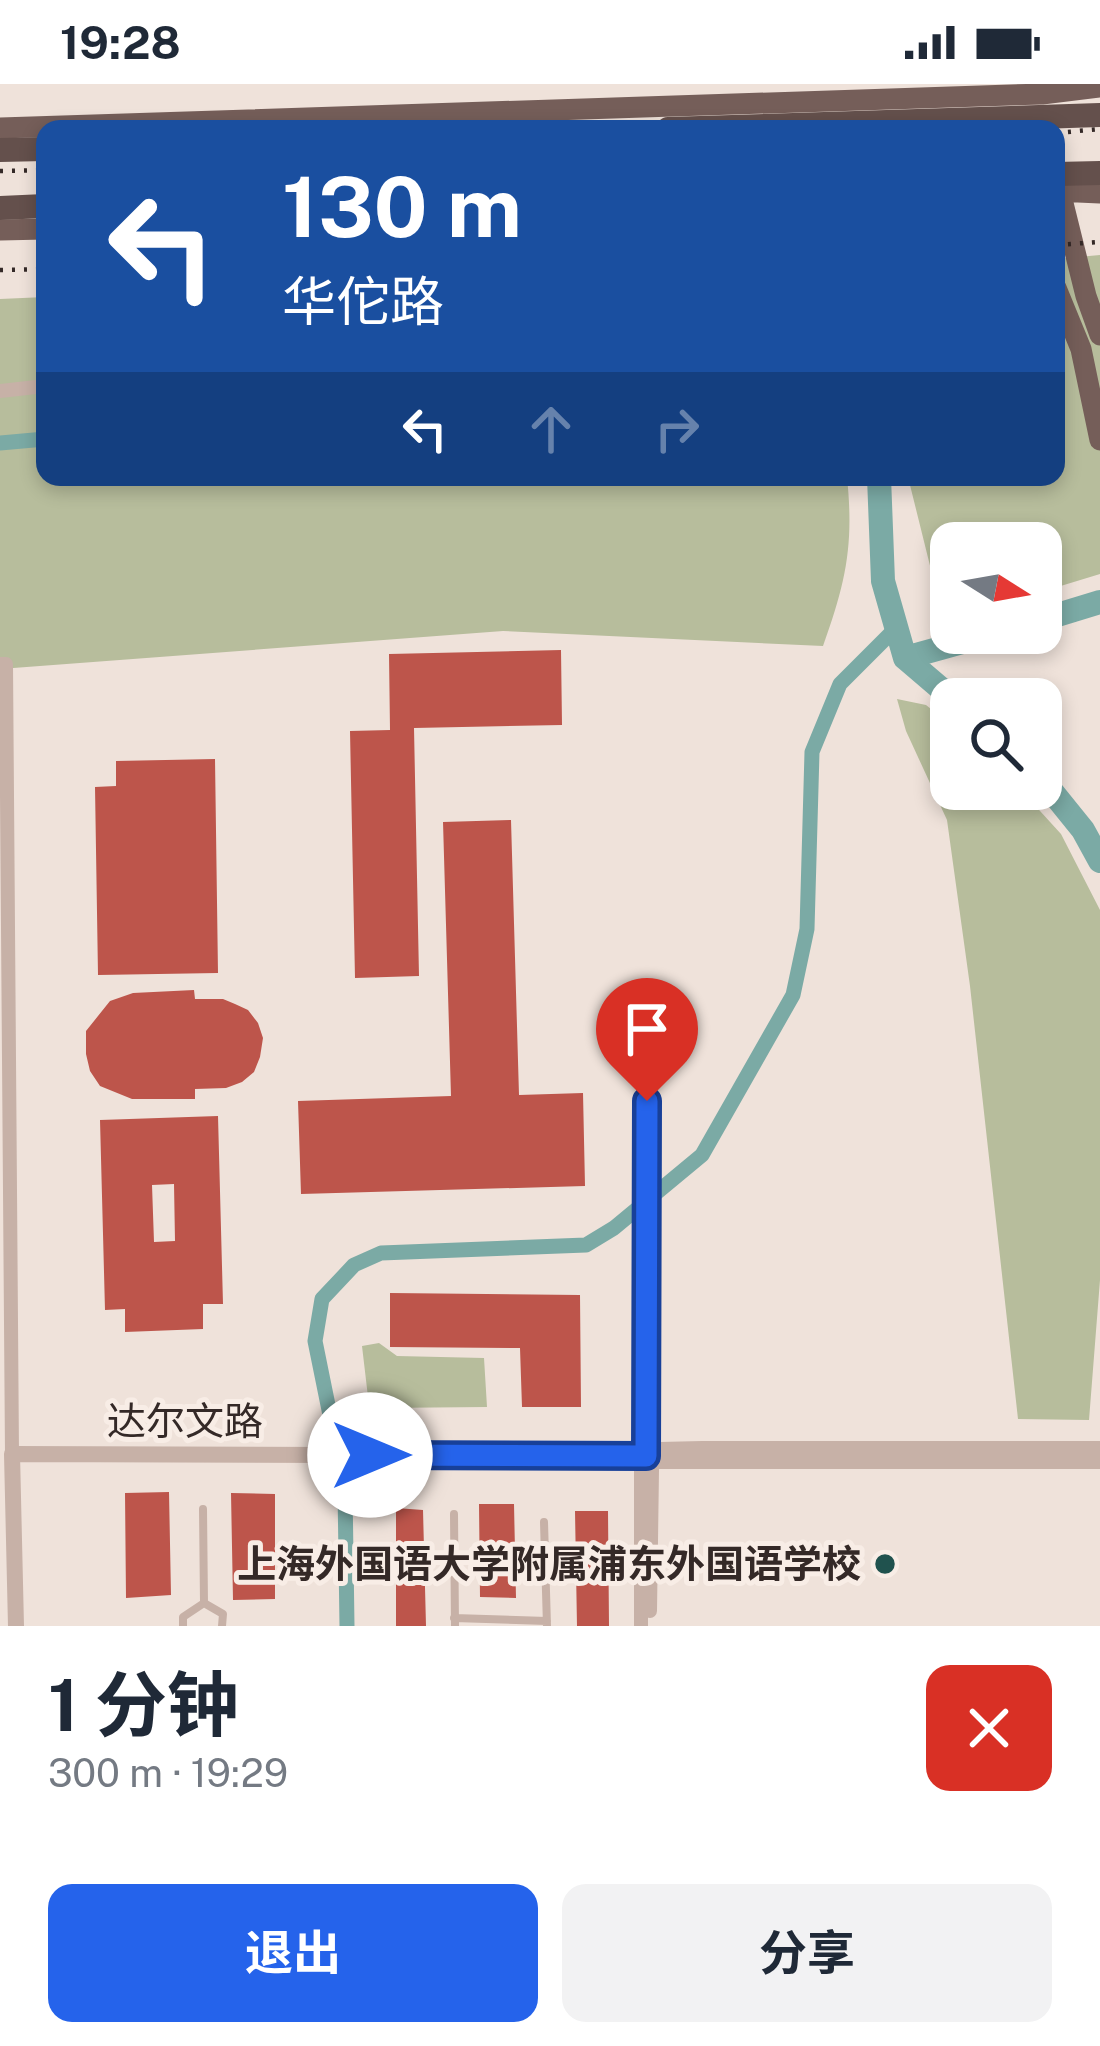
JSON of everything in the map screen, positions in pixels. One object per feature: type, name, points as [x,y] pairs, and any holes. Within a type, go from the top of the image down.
[{"type":"highway","points":[[967,120],[1100,116]]},
{"type":"highway","points":[[0,150],[36,148]]},
{"type":"highway","points":[[1065,184],[1099,188]]},
{"type":"highway","points":[[0,208],[36,206]]},
{"type":"main road","points":[[247,120],[1100,87]]},
{"type":"main road","points":[[1007,89],[1012,120]]},
{"type":"main road","points":[[1042,89],[1047,120]]},
{"type":"main road","points":[[0,128],[36,127]]},
{"type":"main road","points":[[1065,214],[1100,335]]},
{"type":"main road","points":[[0,230],[36,229]]},
{"type":"main road","points":[[1065,311],[1081,349],[1100,440]]},
{"type":"street","points":[[788,84],[790,120]]},
{"type":"street","points":[[0,391],[36,387]]},
{"type":"street","points":[[3,664],[16,1626]]},
{"type":"street","points":[[645,1626],[641,1471],[646,1456],[647,1101]]},
{"type":"street","name":"达尔文路","points":[[12,1454],[646,1456],[659,1462],[1054,1455],[1100,1449]]},
{"type":"street","name":"达尔文路","points":[[1054,1455],[1100,1461]]},
{"type":"lane","points":[[203,1509],[204,1603]]},
{"type":"lane","points":[[454,1514],[454,1622],[547,1623],[544,1522]]},
{"type":"lane","points":[[183,1626],[183,1617],[204,1603]]},
{"type":"lane","points":[[204,1603],[223,1614],[222,1626]]},
{"type":"green space","points":[[1100,255],[1100,574],[1062,586],[1062,522],[930,522],[930,566],[910,486],[1065,486],[1065,258]]},
{"type":"green space","points":[[36,297],[36,486],[847,486],[846,563],[823,646],[503,631],[0,669],[0,299]]},
{"type":"green space","points":[[897,699],[930,708],[930,783]]},
{"type":"green space","points":[[942,810],[1039,810],[1061,834],[1100,910],[1100,1280],[1089,1420],[1018,1419]]},
{"type":"green space","points":[[379,1343],[397,1356],[484,1358],[487,1407],[379,1408],[368,1397],[362,1346]]},
{"type":"building","points":[[561,650],[562,725],[414,728],[419,976],[355,978],[350,731],[390,730],[389,654]]},
{"type":"building","points":[[215,759],[218,973],[98,975],[95,787],[116,786],[116,761]]},
{"type":"building","points":[[511,820],[519,1095],[583,1093],[585,1186],[301,1194],[298,1101],[451,1096],[443,822]]},
{"type":"building","points":[[194,990],[195,999],[223,999],[248,1010],[258,1023],[263,1038],[254,1072],[226,1088],[195,1089],[195,1099],[132,1099],[100,1086],[90,1071],[86,1031],[110,1001],[133,993]]},
{"type":"building","points":[[218,1116],[223,1304],[203,1304],[203,1329],[125,1332],[125,1309],[105,1310],[100,1120]],"holes":[[[174,1184],[175,1241],[154,1242],[152,1185]]]},
{"type":"building","points":[[390,1293],[580,1295],[581,1407],[522,1407],[520,1348],[390,1347]]},
{"type":"building","points":[[169,1492],[171,1595],[126,1598],[125,1493]]},
{"type":"building","points":[[231,1493],[275,1494],[275,1599],[233,1600]]},
{"type":"building","points":[[479,1504],[514,1504],[516,1598],[480,1597]]},
{"type":"building","points":[[396,1508],[423,1510],[426,1626],[396,1626]]},
{"type":"building","points":[[575,1511],[608,1511],[609,1626],[577,1626]]},
{"type":"waterway","points":[[0,443],[36,440]]},
{"type":"waterway","points":[[879,486],[883,581],[905,658],[930,679]]},
{"type":"waterway","points":[[1062,614],[1100,602]]},
{"type":"waterway","points":[[347,1626],[345,1489],[315,1341],[322,1299],[354,1265],[381,1253],[586,1245],[614,1228],[702,1155],[793,995],[807,929],[812,752],[840,684],[896,628]]},
{"type":"waterway","points":[[905,658],[930,651]]},
{"type":"waterway","points":[[1062,804],[1100,861]]},
{"type":"railway","points":[[1065,132],[1100,129]]},
{"type":"railway","points":[[0,171],[36,170]]},
{"type":"railway","points":[[1065,244],[1100,242]]},
{"type":"railway","points":[[0,270],[36,269]]},
{"type":"place","name":"上海外国语大学附属浦东外国语学校","points":[[885,1564]]},
{"type":"route","points":[[370,1455],[646,1456],[647,1101]]}]
